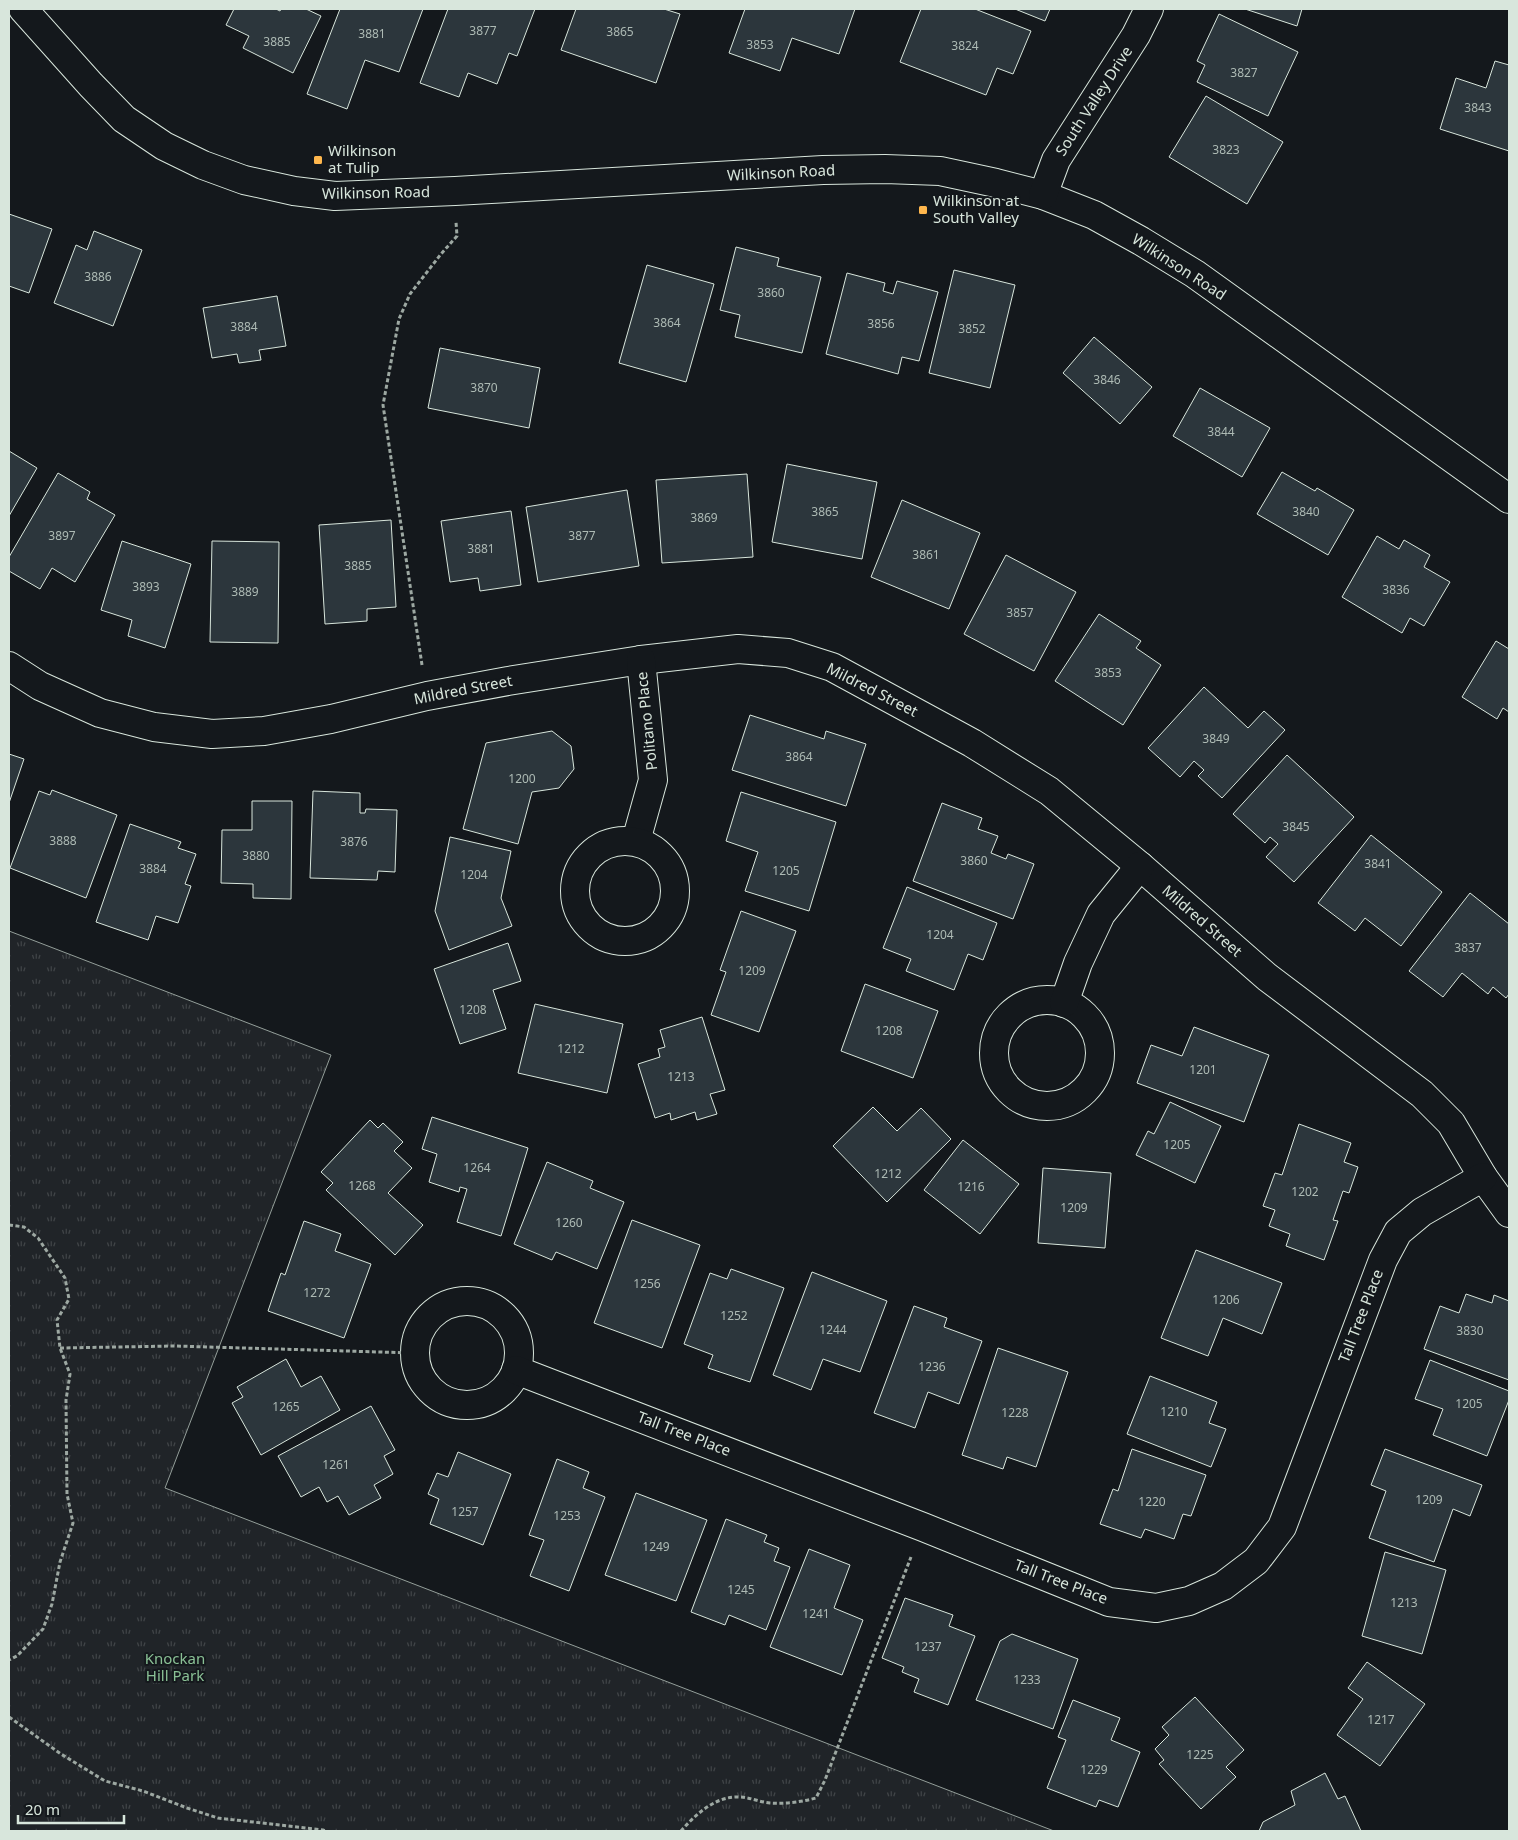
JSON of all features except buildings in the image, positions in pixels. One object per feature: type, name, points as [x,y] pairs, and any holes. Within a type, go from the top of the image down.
[{"type":"street","name":"Wilkinson Road","points":[[23,9],[124,119],[164,146],[203,165],[244,180],[294,191],[335,196],[823,170],[885,169],[940,171],[996,182],[1043,195],[1094,215],[1141,240],[1195,274],[1509,499]]},
{"type":"street","name":"South Valley Drive","points":[[1043,195],[1056,160],[1136,35],[1149,9]]},
{"type":"street","name":"Mildred Street","points":[[9,666],[40,686],[100,713],[154,727],[212,734],[264,731],[331,719],[427,696],[508,681],[641,660],[738,649],[788,653],[832,667],[972,743],[1049,791],[1140,866],[1267,977],[1422,1094],[1452,1123],[1484,1177],[1509,1213]]},
{"type":"street","name":"Politano Place","points":[[636,841],[654,780],[641,660]]},
{"type":"street","points":[[1064,1003],[1078,963],[1101,914],[1140,866]]},
{"type":"street","name":"Tall Tree Place","points":[[516,1370],[922,1527],[1109,1602],[1156,1608],[1189,1601],[1223,1586],[1256,1561],[1282,1527],[1383,1260],[1398,1232],[1422,1212],[1484,1177]]},
{"type":"street","points":[[475,1301],[496,1310],[511,1326],[518,1348],[516,1370],[506,1388],[489,1401],[469,1406],[448,1402],[430,1391],[418,1374],[414,1353],[419,1331],[433,1313],[452,1302],[475,1301]]},
{"type":"path","points":[[427,696],[383,405],[399,318],[410,294],[457,236]]},
{"type":"path","points":[[9,1225],[24,1227],[38,1238],[65,1278],[69,1299],[57,1320],[60,1348],[70,1374],[66,1400],[67,1494],[73,1523],[60,1562],[52,1604],[43,1629],[16,1656],[9,1660]]},
{"type":"path","points":[[60,1348],[175,1346],[414,1353]]},
{"type":"path","points":[[680,1831],[698,1813],[718,1801],[738,1797],[770,1803],[800,1802],[816,1798],[825,1780],[922,1527]]},
{"type":"path","points":[[9,1716],[61,1754],[105,1781],[143,1791],[218,1818],[326,1831]]},
{"type":"green space","name":"Knockan Hill Park","points":[[9,931],[331,1055],[165,1488],[1054,1831],[9,1831]]},
{"type":"place","name":"Wilkinson at Tulip","points":[[318,160]]},
{"type":"place","name":"Wilkinson at South Valley","points":[[923,210]]}]
